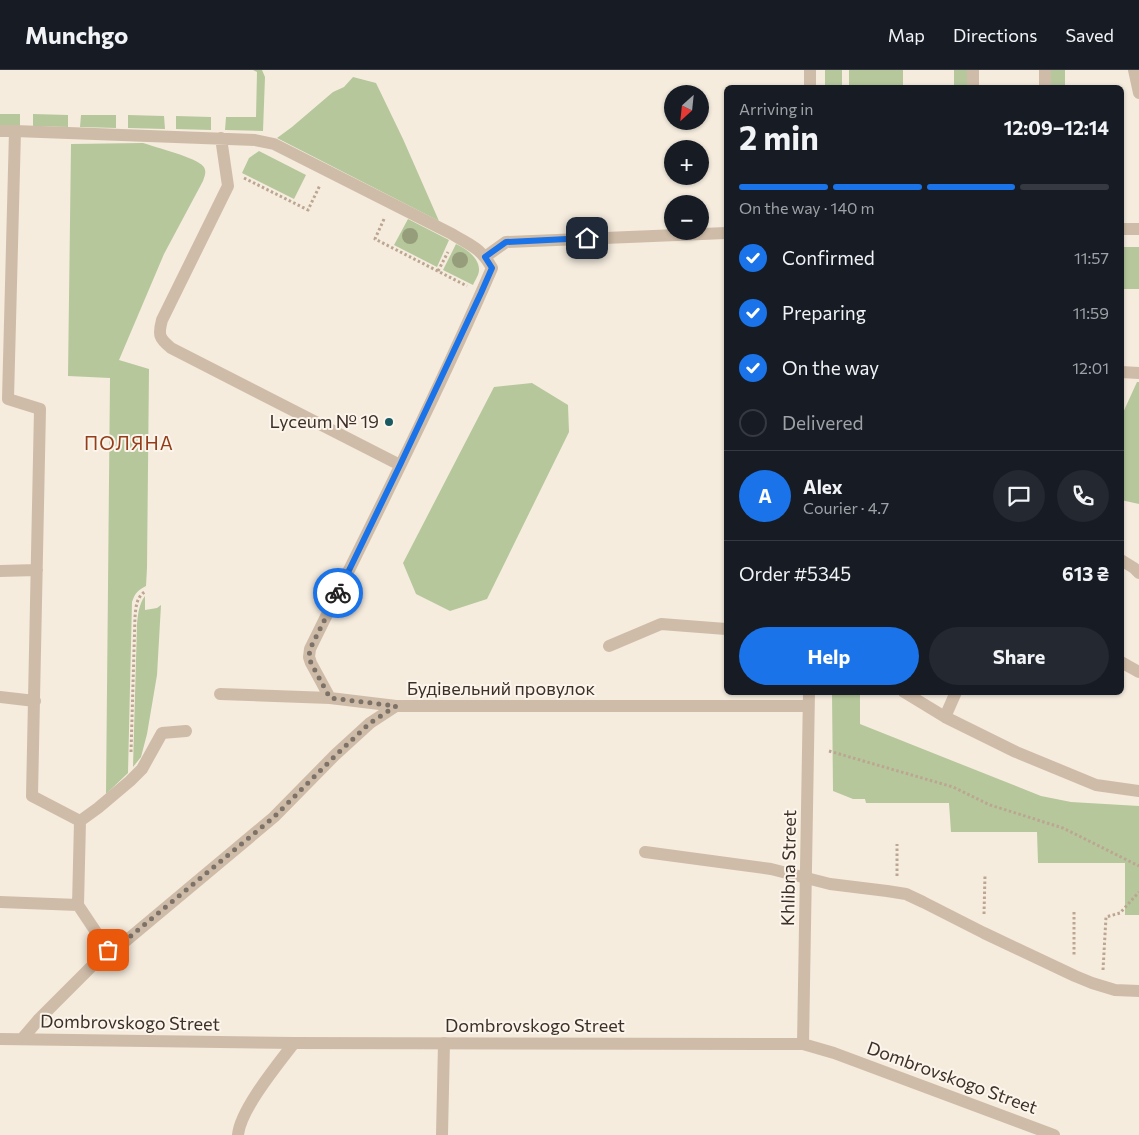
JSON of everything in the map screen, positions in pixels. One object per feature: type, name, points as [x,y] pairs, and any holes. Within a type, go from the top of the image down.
[{"type":"street","points":[[810,70],[810,85]]},
{"type":"street","points":[[973,70],[973,85]]},
{"type":"street","points":[[1045,70],[1045,85]]},
{"type":"street","points":[[1134,70],[1139,93]]},
{"type":"street","points":[[0,131],[221,138],[255,140],[274,144],[452,234],[474,247],[485,257],[492,268],[400,465],[310,649],[309,657],[311,663],[330,698]]},
{"type":"street","points":[[15,131],[4,398],[40,409],[32,796],[80,821]]},
{"type":"street","points":[[221,138],[228,186],[162,320],[159,332],[162,340],[171,348],[400,465]]},
{"type":"street","points":[[1124,229],[1139,229]]},
{"type":"street","points":[[485,257],[506,242],[724,232]]},
{"type":"street","points":[[1124,372],[1139,373]]},
{"type":"street","points":[[1124,562],[1134,568],[1139,574]]},
{"type":"street","points":[[0,571],[37,570]]},
{"type":"street","points":[[610,646],[661,624],[724,629]]},
{"type":"street","points":[[1124,664],[1139,672]]},
{"type":"street","points":[[220,694],[330,698],[396,706]]},
{"type":"street","name":"Khlibna Street","points":[[803,1044],[809,695]]},
{"type":"street","points":[[909,695],[945,717],[1016,752],[1096,785],[1139,791]]},
{"type":"street","points":[[945,717],[955,695]]},
{"type":"street","points":[[0,697],[34,700]]},
{"type":"street","name":"Будівельний провулок","points":[[22,1039],[39,1019],[108,950],[120,945],[274,817],[370,723],[396,706],[808,706]]},
{"type":"street","points":[[80,821],[98,808],[142,769],[162,733],[186,731]]},
{"type":"street","points":[[80,821],[78,905],[108,950]]},
{"type":"street","points":[[645,852],[771,869],[830,884],[906,894],[1074,976],[1115,990],[1139,992]]},
{"type":"street","points":[[0,902],[78,905]]},
{"type":"street","name":"Dombrovskogo Street","points":[[0,1039],[294,1043],[803,1044],[834,1053],[1025,1130],[1054,1135]]},
{"type":"street","points":[[238,1135],[239,1128],[252,1100],[294,1043]]},
{"type":"street","points":[[442,1135],[444,1043]]},
{"type":"path","points":[[227,180],[241,177],[308,210],[322,180]]},
{"type":"path","points":[[387,214],[375,239],[481,293]]},
{"type":"path","points":[[130,781],[135,617],[138,598],[146,592]]},
{"type":"path","points":[[829,751],[953,787],[990,805],[1063,828],[1139,866]]},
{"type":"path","points":[[896,892],[897,844]]},
{"type":"path","points":[[984,933],[985,875]]},
{"type":"path","points":[[1102,986],[1106,917],[1120,913],[1139,892]]},
{"type":"path","points":[[1074,912],[1074,976]]},
{"type":"green space","points":[[253,70],[262,70],[265,77],[263,131],[225,130],[226,117],[256,117],[257,72]]},
{"type":"green space","points":[[825,70],[842,70],[842,85],[825,85]]},
{"type":"green space","points":[[849,70],[903,70],[903,85],[849,85]]},
{"type":"green space","points":[[954,70],[968,70],[968,85],[954,85]]},
{"type":"green space","points":[[1051,70],[1065,70],[1065,85],[1051,85]]},
{"type":"green space","points":[[353,77],[376,83],[439,221],[277,138],[333,92],[344,87]]},
{"type":"green space","points":[[0,114],[20,114],[20,126],[0,125]]},
{"type":"green space","points":[[33,114],[68,115],[68,127],[33,126]]},
{"type":"green space","points":[[81,115],[116,115],[116,128],[80,127]]},
{"type":"green space","points":[[128,115],[164,116],[165,129],[128,128]]},
{"type":"green space","points":[[176,116],[211,117],[211,130],[176,129]]},
{"type":"green space","points":[[143,143],[193,160],[203,166],[205,173],[203,181],[164,254],[119,360],[149,369],[147,568],[146,586],[137,592],[132,602],[128,773],[106,794],[110,378],[68,376],[71,144]]},
{"type":"green space","points":[[259,151],[306,175],[294,199],[242,173],[249,158]]},
{"type":"green space","points":[[408,219],[449,240],[437,267],[394,245]]},
{"type":"green space","points":[[456,244],[468,251],[477,261],[479,272],[473,285],[443,270]]},
{"type":"green space","points":[[1124,247],[1139,247],[1139,289],[1124,289]]},
{"type":"green space","points":[[1137,382],[1139,382],[1139,504],[1124,501],[1124,410]]},
{"type":"green space","points":[[532,383],[568,405],[569,432],[487,599],[450,611],[416,594],[403,563],[494,387]]},
{"type":"green space","points":[[145,596],[145,610],[157,608],[161,605],[157,675],[141,757],[133,767],[137,624],[140,606]]},
{"type":"green space","points":[[832,695],[860,695],[860,724],[1041,796],[1071,802],[1139,806],[1139,915],[1125,915],[1125,863],[1038,863],[1037,832],[951,832],[949,803],[866,803],[865,799],[853,799],[833,791]]},
{"type":"way so far","points":[[108,950],[120,945],[274,817],[370,723],[396,706],[330,698],[311,663],[309,657],[310,649],[338,593]]},
{"type":"place","name":"Lyceum № 19","points":[[389,422]]},
{"type":"district","name":"ПОЛЯНА","points":[[129,443]]},
{"type":"route","points":[[338,593],[492,268],[485,257],[506,242],[587,238]]}]
